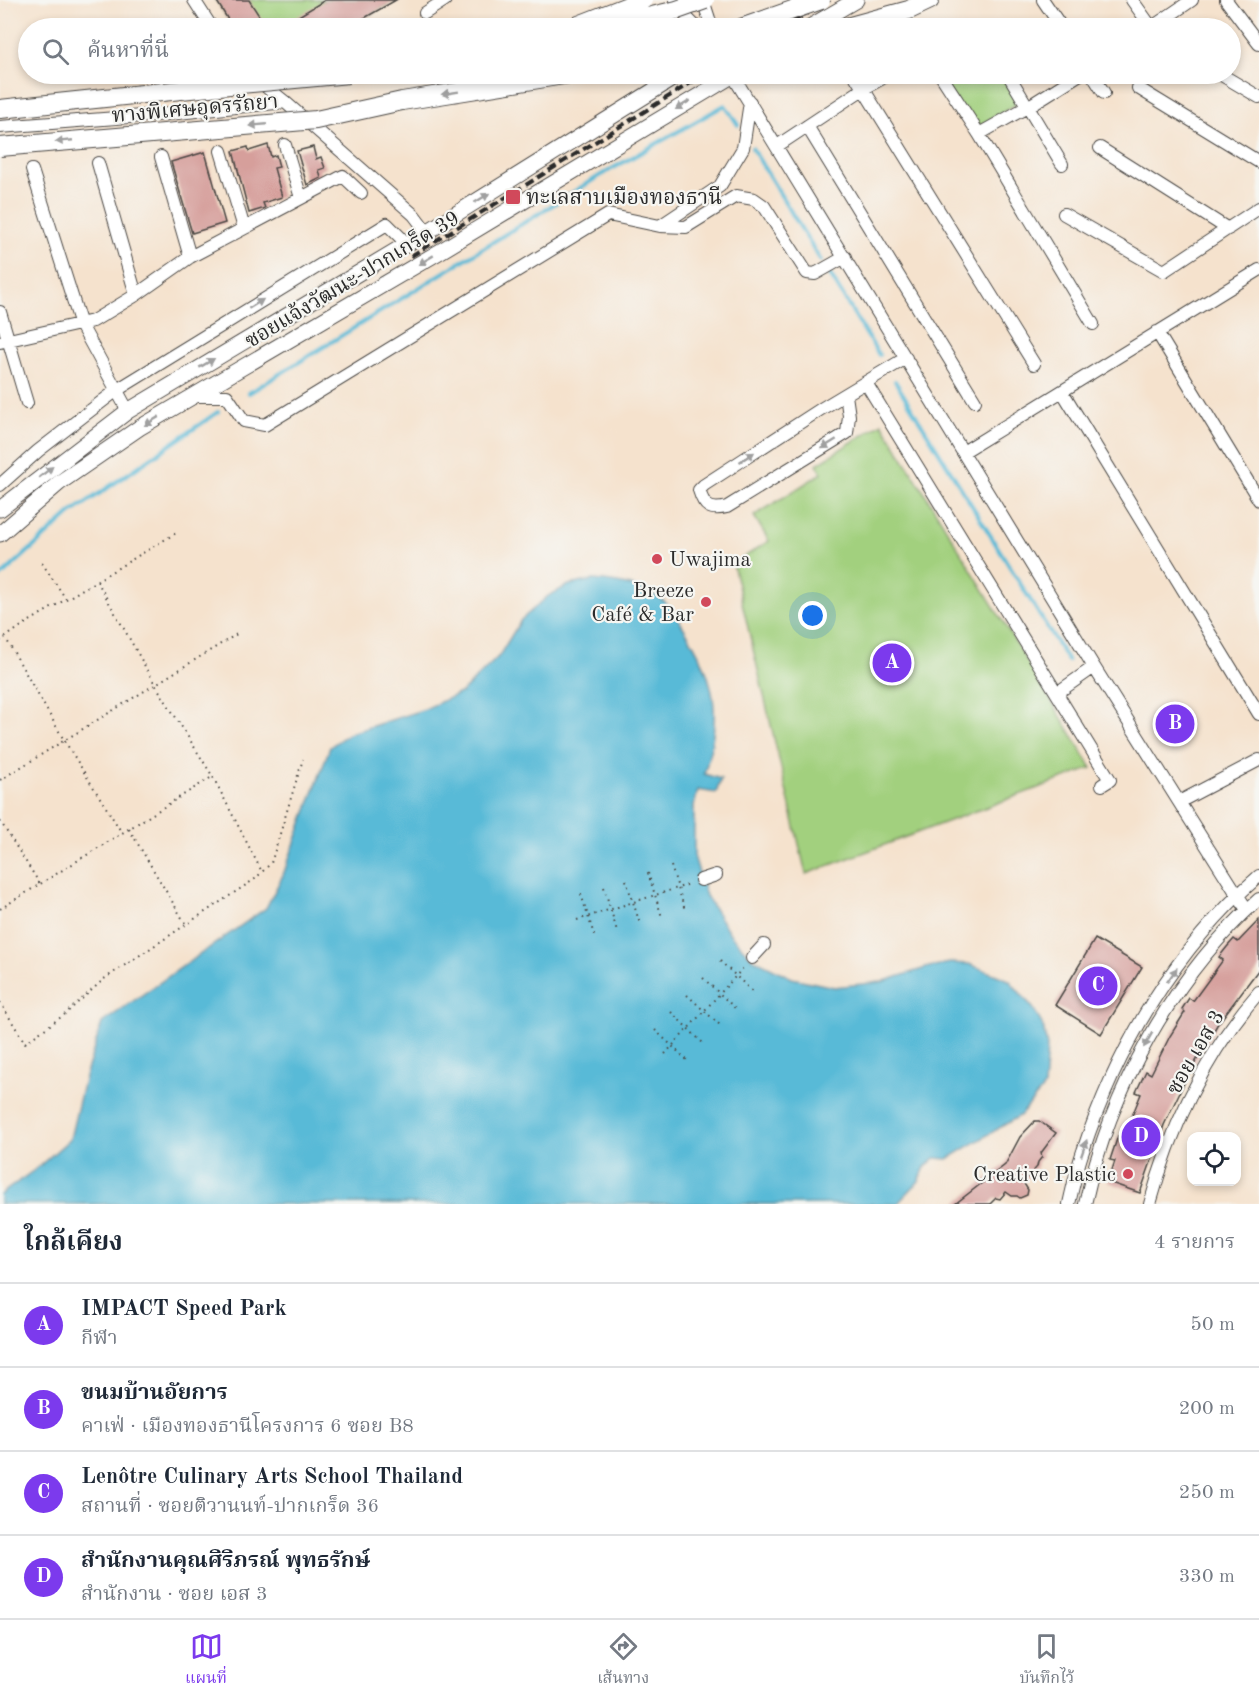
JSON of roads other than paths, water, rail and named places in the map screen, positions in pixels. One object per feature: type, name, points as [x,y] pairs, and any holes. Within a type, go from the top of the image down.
[{"type":"highway","points":[[596,18],[642,0]]},
{"type":"highway","points":[[644,18],[677,10],[704,0]]},
{"type":"highway","points":[[770,18],[821,0]]},
{"type":"highway","points":[[880,18],[909,10],[930,0]]},
{"type":"highway","name":"ทางพิเศษอุดรรัถยา","points":[[0,109],[253,84]]},
{"type":"highway","name":"ทางพิเศษอุดรรัถยา","points":[[0,147],[316,120],[402,101],[508,84]]},
{"type":"main road","points":[[768,18],[797,0]]},
{"type":"main road","points":[[825,18],[856,0]]},
{"type":"main road","name":"ซอยแจ้งวัฒนะ-ปากเกร็ด 39","points":[[0,509],[128,411],[427,232],[664,84]]},
{"type":"main road","name":"ซอยแจ้งวัฒนะ-ปากเกร็ด 39","points":[[0,534],[59,483],[139,428],[439,252],[716,84]]},
{"type":"street","points":[[194,0],[206,18]]},
{"type":"street","points":[[425,13],[446,0]]},
{"type":"street","points":[[676,0],[687,18]]},
{"type":"street","points":[[704,0],[709,18]]},
{"type":"street","points":[[1043,0],[1055,18]]},
{"type":"street","points":[[1132,0],[1145,18]]},
{"type":"street","points":[[1166,18],[1192,0]]},
{"type":"street","points":[[1226,0],[1240,18]]},
{"type":"street","points":[[1241,20],[1259,44]]},
{"type":"street","points":[[262,84],[414,214],[427,232]]},
{"type":"street","points":[[739,84],[1094,667],[1247,910]]},
{"type":"street","points":[[860,84],[1034,364]]},
{"type":"street","points":[[777,146],[872,84]]},
{"type":"street","points":[[946,84],[1093,324]]},
{"type":"street","points":[[1015,84],[1062,164]]},
{"type":"street","points":[[978,134],[1064,84]]},
{"type":"street","points":[[1098,84],[1104,93]]},
{"type":"street","points":[[1237,84],[1259,97]]},
{"type":"street","points":[[1138,88],[1259,162]]},
{"type":"street","points":[[0,127],[285,102]]},
{"type":"street","points":[[660,226],[720,186],[743,148],[750,102]]},
{"type":"street","points":[[807,126],[975,401]]},
{"type":"street","points":[[285,145],[301,198]]},
{"type":"street","points":[[1100,148],[1228,229]]},
{"type":"street","points":[[221,151],[244,228]]},
{"type":"street","points":[[161,157],[190,257]]},
{"type":"street","points":[[98,163],[136,295]]},
{"type":"street","points":[[32,170],[81,325],[128,411]]},
{"type":"street","points":[[4,341],[93,321],[136,295],[190,257],[343,176],[361,193]]},
{"type":"street","points":[[195,396],[227,396],[244,421],[265,425],[608,215],[660,226],[686,227],[736,196],[754,199],[764,206],[807,273],[815,274],[844,257]]},
{"type":"street","points":[[1064,214],[1164,271],[1259,208]]},
{"type":"street","points":[[0,485],[117,390],[387,224],[407,244]]},
{"type":"street","points":[[963,452],[1255,272],[1259,286]]},
{"type":"street","points":[[0,312],[4,341],[27,403]]},
{"type":"street","points":[[1157,332],[1259,500]]},
{"type":"street","points":[[846,396],[849,416],[847,433],[727,507],[716,510],[707,507],[699,490],[704,485],[821,409],[906,358]]},
{"type":"street","points":[[866,383],[1110,780],[1102,785]]},
{"type":"street","points":[[1062,391],[1259,714]]},
{"type":"street","points":[[1057,693],[1094,667]]},
{"type":"street","points":[[1179,802],[1259,760]]},
{"type":"street","points":[[701,880],[716,875]]},
{"type":"street","points":[[1069,1204],[1082,1153],[1099,1105],[1119,1059],[1143,1017],[1198,939],[1237,896],[1259,876]]},
{"type":"street","points":[[1085,1204],[1100,1145],[1133,1066],[1184,985],[1210,952],[1259,899]]},
{"type":"street","points":[[752,958],[764,945]]},
{"type":"street","name":"ซอย เอส 3","points":[[1150,1204],[1160,1167],[1184,1108],[1216,1049],[1240,1013],[1259,992]]},
{"type":"water","points":[[594,580],[642,589],[667,604],[688,635],[706,670],[714,703],[714,719],[713,737],[704,774],[721,779],[716,793],[698,790],[694,806],[694,856],[706,896],[730,934],[752,958],[792,978],[834,987],[881,982],[950,963],[969,964],[1009,980],[1033,1008],[1043,1026],[1047,1047],[1044,1087],[1021,1115],[948,1159],[935,1158],[925,1167],[919,1181],[897,1204],[0,1204],[0,1195],[37,1168],[70,1139],[84,1080],[102,1023],[266,908],[283,875],[330,747],[348,734],[425,709],[462,692],[499,656],[521,620],[548,596],[569,585]]},
{"type":"waterway","points":[[249,393],[601,175],[725,105],[738,125]]},
{"type":"waterway","points":[[752,148],[821,261]]},
{"type":"waterway","points":[[829,273],[879,355]]},
{"type":"waterway","points":[[895,381],[1068,661]]},
{"type":"waterway","points":[[0,577],[71,513],[218,412]]},
{"type":"railway","points":[[799,18],[830,0]]},
{"type":"railway","points":[[411,256],[689,84]]},
{"type":"place","name":"ทะเลสาบเมืองทองธานี","points":[[513,197]]},
{"type":"place","name":"Uwajima","points":[[657,559]]},
{"type":"place","name":"Breeze Café & Bar","points":[[706,602]]},
{"type":"place","name":"IMPACT Speed Park","points":[[892,663]]},
{"type":"place","name":"ขนมบ้านอัยการ","points":[[1175,724]]},
{"type":"place","name":"Lenôtre Culinary Arts School Thailand","points":[[1098,986]]},
{"type":"place","name":"สำนักงานคุณศิริภรณ์ พุทธรักษ์","points":[[1141,1137]]},
{"type":"place","name":"Creative Plastic","points":[[1128,1174]]}]
